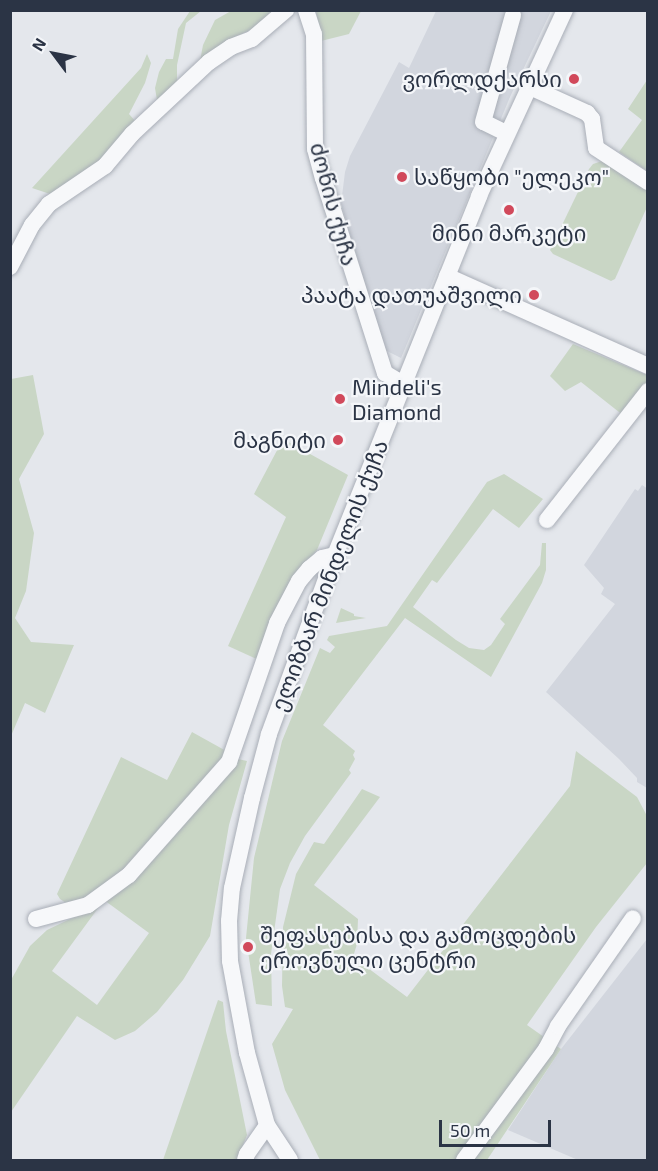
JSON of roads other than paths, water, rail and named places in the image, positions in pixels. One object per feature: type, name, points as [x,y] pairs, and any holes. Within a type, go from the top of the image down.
[{"type":"street","points":[[10,267],[32,225],[49,204],[105,166],[132,134],[209,62],[231,47],[252,39],[286,10]]},
{"type":"street","name":"ძოწის ქუჩა","points":[[306,10],[314,34],[315,149],[320,169],[373,344],[385,373],[403,384]]},
{"type":"street","name":"ელიზბარ მინდელის ქუჩა","points":[[290,1161],[267,1125],[247,1053],[232,978],[229,921],[232,888],[269,734],[335,555],[506,133],[565,10]]},
{"type":"street","points":[[506,133],[483,122],[513,15]]},
{"type":"street","points":[[530,87],[587,113],[592,119],[596,148],[648,182]]},
{"type":"street","points":[[447,276],[648,366]]},
{"type":"street","points":[[548,520],[648,391]]},
{"type":"street","points":[[36,919],[88,905],[129,875],[229,762],[277,623],[299,581],[309,569],[322,558],[335,555]]},
{"type":"street","points":[[464,1161],[546,1049],[558,1026],[633,918]]},
{"type":"street","points":[[245,1161],[247,1154],[267,1125]]},
{"type":"place","name":"ვორლდქარსი","points":[[574,79]]},
{"type":"place","name":"საწყობი \"ელეკო\"","points":[[402,177]]},
{"type":"place","name":"მინი მარკეტი","points":[[509,210]]},
{"type":"place","name":"პაატა დათუაშვილი","points":[[534,295]]},
{"type":"place","name":"Mindeli's Diamond","points":[[340,399]]},
{"type":"place","name":"მაგნიტი","points":[[338,440]]},
{"type":"place","name":"შეფასებისა და გამოცდების ეროვნული ცენტრი","points":[[248,947]]}]
